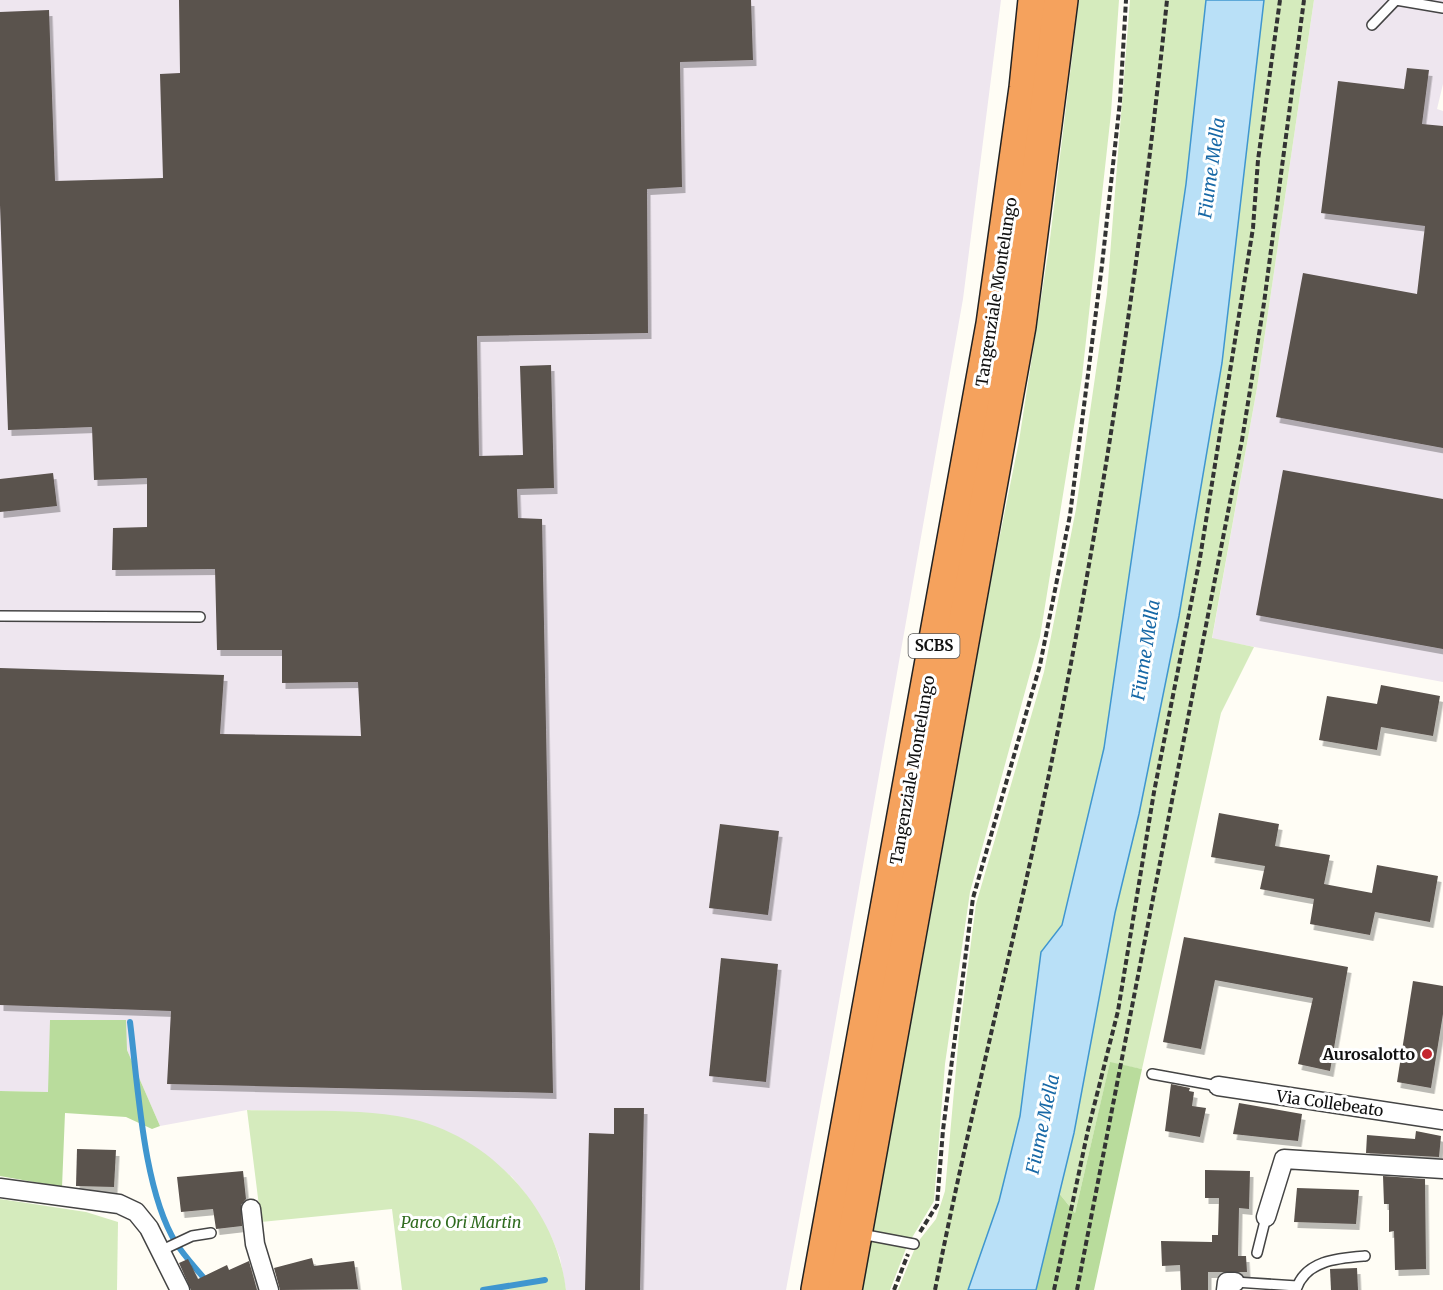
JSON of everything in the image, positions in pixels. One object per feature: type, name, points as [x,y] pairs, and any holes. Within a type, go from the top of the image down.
[{"type":"highway","name":"Tangenziale Montelungo","points":[[818,1290],[993,324],[1035,0]]},
{"type":"highway","name":"Tangenziale Montelungo","points":[[845,1290],[1019,326],[1061,0]]},
{"type":"street","name":"Via Collebeato","points":[[1218,1086],[1443,1120]]},
{"type":"street","points":[[1266,1217],[1284,1159],[1443,1169]]},
{"type":"street","points":[[0,1188],[119,1204],[136,1212],[149,1228],[180,1290]]},
{"type":"street","points":[[251,1209],[255,1244],[270,1290]]},
{"type":"lane","points":[[1372,25],[1396,0],[1443,8]]},
{"type":"lane","points":[[0,616],[200,617]]},
{"type":"lane","points":[[1152,1074],[1218,1086]]},
{"type":"lane","points":[[1257,1253],[1266,1217]]},
{"type":"lane","points":[[160,1251],[192,1236],[211,1233]]},
{"type":"lane","points":[[856,1233],[914,1244]]},
{"type":"lane","points":[[1230,1286],[1296,1288],[1298,1281],[1317,1265],[1333,1258],[1365,1257]]},
{"type":"path","points":[[894,1290],[914,1244],[937,1205],[945,1108],[974,898],[1040,665],[1070,514],[1102,266],[1120,100],[1126,0]]},
{"type":"path","points":[[935,1290],[1058,731],[1105,470],[1151,152],[1167,0]]},
{"type":"path","points":[[1054,1290],[1088,1130],[1118,1011],[1154,792],[1200,558],[1253,228],[1258,160],[1280,0]]},
{"type":"path","points":[[1077,1290],[1242,440],[1264,303],[1304,0]]},
{"type":"shaded area","points":[[0,0],[1001,0],[963,299],[786,1290],[566,1290],[560,1258],[551,1236],[525,1193],[512,1177],[467,1142],[428,1124],[375,1114],[247,1110],[160,1126],[127,1050],[48,1092],[0,1091]]},
{"type":"shaded area","points":[[1314,0],[1443,0],[1443,84],[1437,109],[1443,111],[1443,682],[1212,639],[1257,388]]},
{"type":"green space","points":[[1079,0],[1119,0],[1111,113],[1082,377],[1040,637],[970,892],[945,1064],[934,1201],[907,1246],[890,1290],[860,1290],[875,1196],[914,1008],[993,570],[1019,441],[1049,247]]},
{"type":"green space","points":[[1130,0],[1206,0],[1186,184],[1104,748],[1062,925],[1041,952],[1020,1116],[999,1201],[968,1290],[898,1290],[917,1243],[936,1219],[945,1191],[959,1035],[976,904],[1044,672],[1076,509],[1107,294]]},
{"type":"green space","points":[[1264,0],[1314,0],[1257,388],[1212,638],[1254,647],[1221,713],[1142,1069],[1110,1063],[1075,1213],[1058,1192],[1074,1133],[1115,913],[1139,814],[1179,616],[1222,363]]},
{"type":"green space","points":[[50,1020],[126,1020],[127,1050],[160,1126],[152,1129],[126,1117],[65,1113],[62,1187],[0,1176],[0,1091],[48,1092]]},
{"type":"green space","points":[[1110,1062],[1142,1069],[1094,1290],[1036,1290],[1058,1192],[1075,1213]]},
{"type":"green space","name":"Parco Ori Martin","points":[[247,1110],[341,1111],[397,1116],[429,1124],[458,1137],[486,1154],[510,1176],[531,1201],[547,1228],[559,1258],[566,1290],[402,1290],[392,1209],[261,1222]]},
{"type":"green space","points":[[0,1199],[86,1212],[118,1222],[117,1290],[0,1290]]},
{"type":"water","name":"Fiume Mella","points":[[1206,0],[1264,0],[1222,363],[1179,616],[1139,814],[1115,913],[1074,1133],[1036,1290],[968,1290],[999,1201],[1020,1116],[1041,952],[1062,925],[1104,748],[1186,184]]},
{"type":"building","points":[[179,0],[751,0],[753,60],[680,62],[682,187],[647,189],[648,333],[477,336],[479,456],[523,455],[520,366],[551,365],[554,488],[517,489],[518,518],[542,519],[553,1093],[167,1084],[171,1011],[0,1005],[0,668],[224,675],[220,734],[361,736],[358,682],[282,683],[282,650],[217,650],[215,569],[112,570],[113,528],[147,527],[147,478],[94,480],[92,427],[8,430],[0,205],[0,12],[49,10],[55,181],[163,178],[160,74],[180,73]]},
{"type":"building","points":[[1407,68],[1429,70],[1422,124],[1443,126],[1443,448],[1276,417],[1303,273],[1417,294],[1425,226],[1321,213],[1338,81],[1404,89]]},
{"type":"building","points":[[1283,470],[1443,499],[1443,649],[1256,615]]},
{"type":"building","points":[[53,473],[57,506],[0,512],[0,479]]},
{"type":"building","points":[[1381,685],[1440,696],[1433,736],[1381,727],[1377,750],[1319,740],[1327,696],[1377,704]]},
{"type":"building","points":[[1219,813],[1279,824],[1275,846],[1330,855],[1324,884],[1372,893],[1377,865],[1438,876],[1430,922],[1375,912],[1370,935],[1310,924],[1314,899],[1260,889],[1265,866],[1211,857]]},
{"type":"building","points":[[720,824],[779,831],[768,915],[709,908]]},
{"type":"building","points":[[1184,937],[1348,967],[1330,1071],[1298,1064],[1313,998],[1215,980],[1201,1049],[1163,1042]]},
{"type":"building","points":[[721,958],[778,964],[766,1082],[709,1076]]},
{"type":"building","points":[[1413,981],[1443,986],[1443,1014],[1431,1088],[1397,1082]]},
{"type":"building","points":[[1171,1084],[1190,1088],[1189,1091],[1194,1092],[1192,1106],[1206,1108],[1200,1137],[1165,1131]]},
{"type":"building","points":[[1239,1103],[1302,1114],[1298,1141],[1233,1134]]},
{"type":"building","points":[[614,1108],[644,1108],[640,1290],[585,1290],[589,1133],[614,1134]]},
{"type":"building","points":[[1416,1131],[1441,1136],[1439,1157],[1366,1153],[1367,1135],[1415,1139]]},
{"type":"building","points":[[77,1149],[116,1150],[114,1187],[76,1186]]},
{"type":"building","points":[[1205,1170],[1250,1171],[1249,1209],[1239,1208],[1238,1256],[1246,1256],[1247,1272],[1208,1272],[1208,1290],[1181,1290],[1180,1265],[1162,1266],[1161,1241],[1212,1242],[1212,1235],[1218,1235],[1219,1198],[1205,1198]]},
{"type":"building","points":[[243,1171],[246,1199],[241,1205],[242,1226],[216,1229],[213,1209],[181,1212],[177,1177]]},
{"type":"building","points":[[1383,1176],[1425,1179],[1426,1269],[1395,1270],[1394,1231],[1389,1232],[1389,1204],[1384,1204]]},
{"type":"building","points":[[1297,1188],[1359,1190],[1356,1224],[1294,1222]]},
{"type":"building","points":[[312,1258],[314,1266],[354,1261],[358,1289],[280,1290],[274,1268]]},
{"type":"building","points":[[188,1259],[198,1279],[227,1265],[229,1270],[249,1261],[257,1290],[191,1290],[179,1263]]},
{"type":"building","points":[[1357,1268],[1358,1290],[1331,1290],[1330,1269]]},
{"type":"waterway","points":[[130,1022],[139,1106],[156,1195],[176,1243],[213,1290]]},
{"type":"waterway","points":[[483,1290],[545,1280]]},
{"type":"place","name":"Aurosalotto","points":[[1427,1054]]}]
